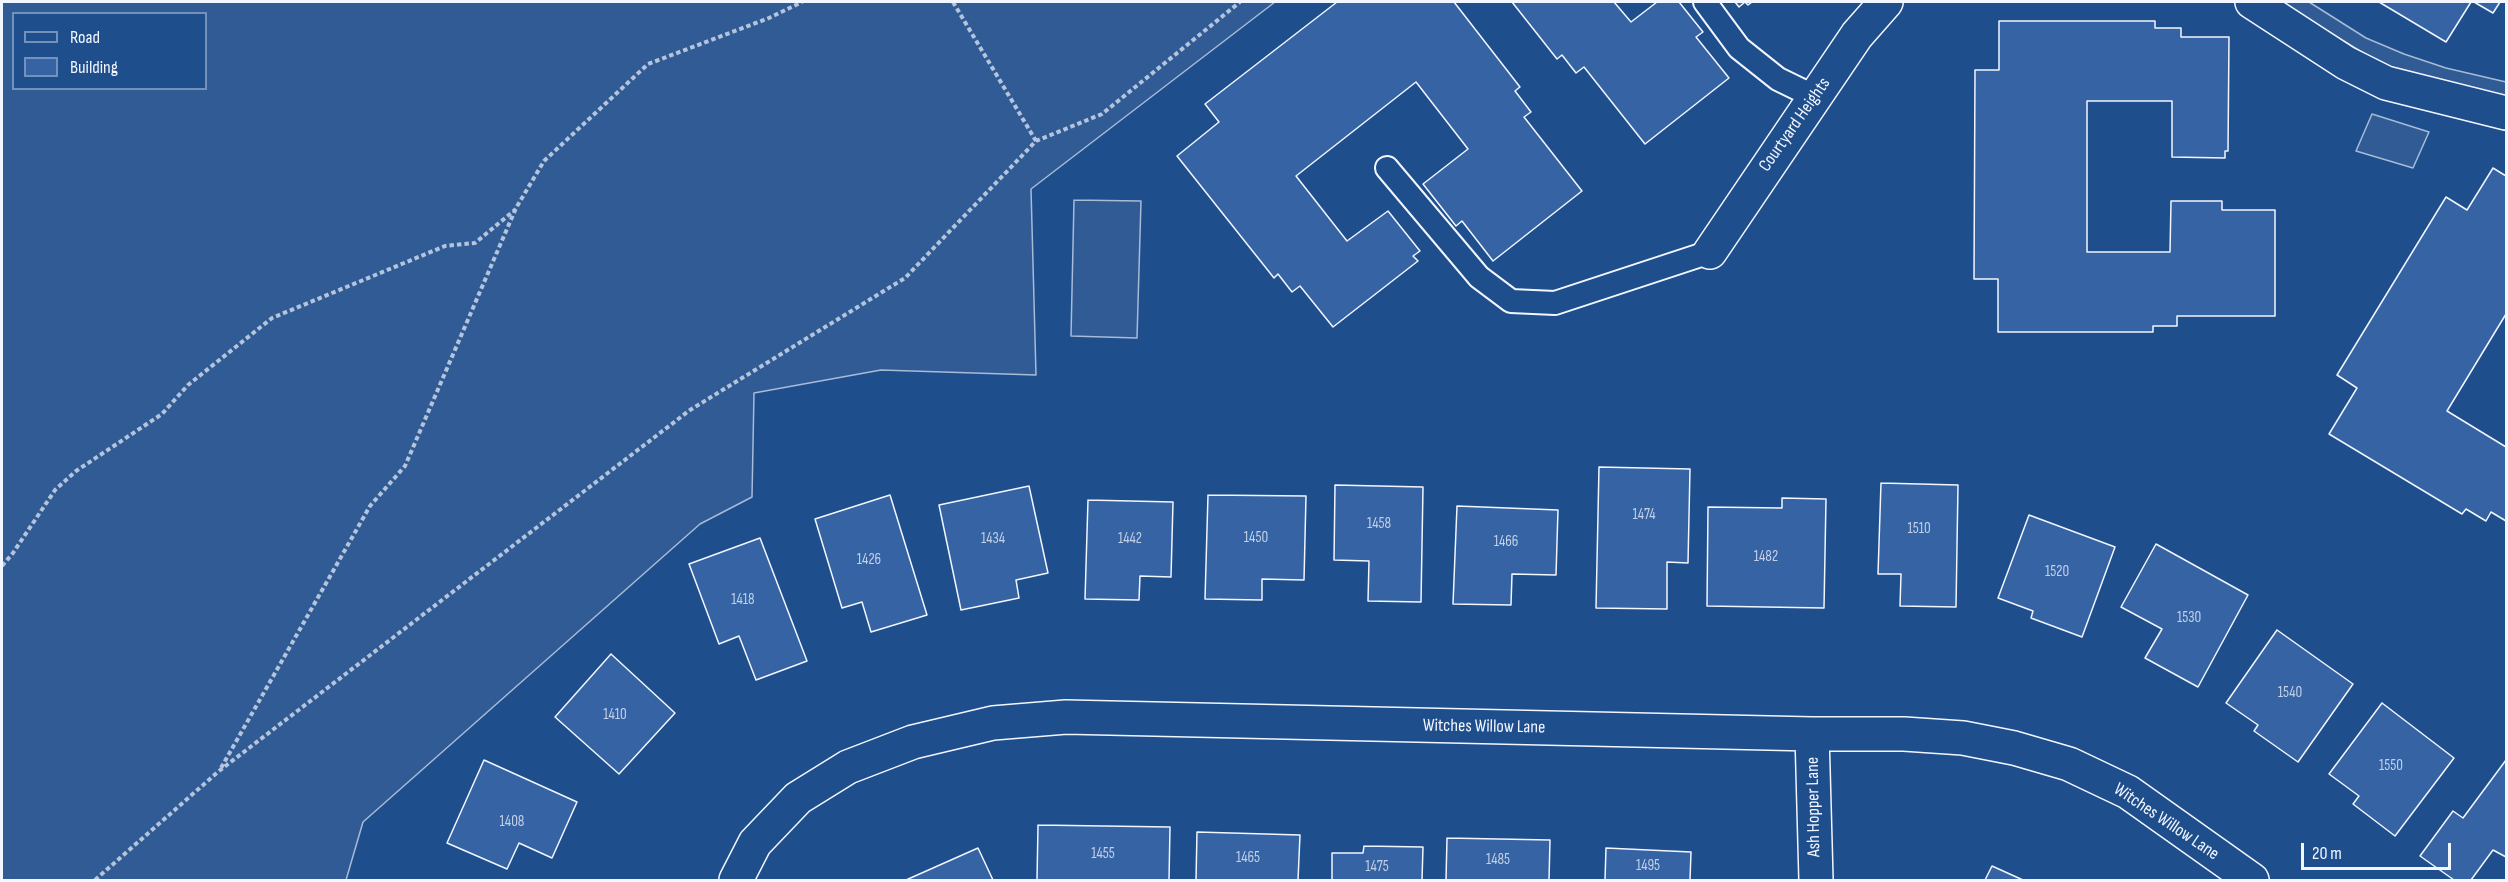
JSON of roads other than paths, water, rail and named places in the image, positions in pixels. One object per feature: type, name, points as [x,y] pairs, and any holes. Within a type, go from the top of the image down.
[{"type":"street","name":"Courtyard Heights","points":[[1710,252],[1857,35],[1886,2]]},
{"type":"street","points":[[2252,2],[2346,63],[2386,83],[2506,113]]},
{"type":"street","name":"Witches Willow Lane","points":[[736,880],[755,843],[798,798],[848,767],[913,742],[993,723],[1066,717],[1812,734],[1904,734],[1963,738],[2014,748],[2068,764],[2128,792],[2252,880]]},
{"type":"street","name":"Ash Hopper Lane","points":[[1812,734],[1816,880]]},
{"type":"lane","points":[[1705,2],[1739,48],[1778,79],[1815,97]]},
{"type":"lane","points":[[1387,168],[1479,277],[1511,301],[1555,303],[1710,252]]}]
